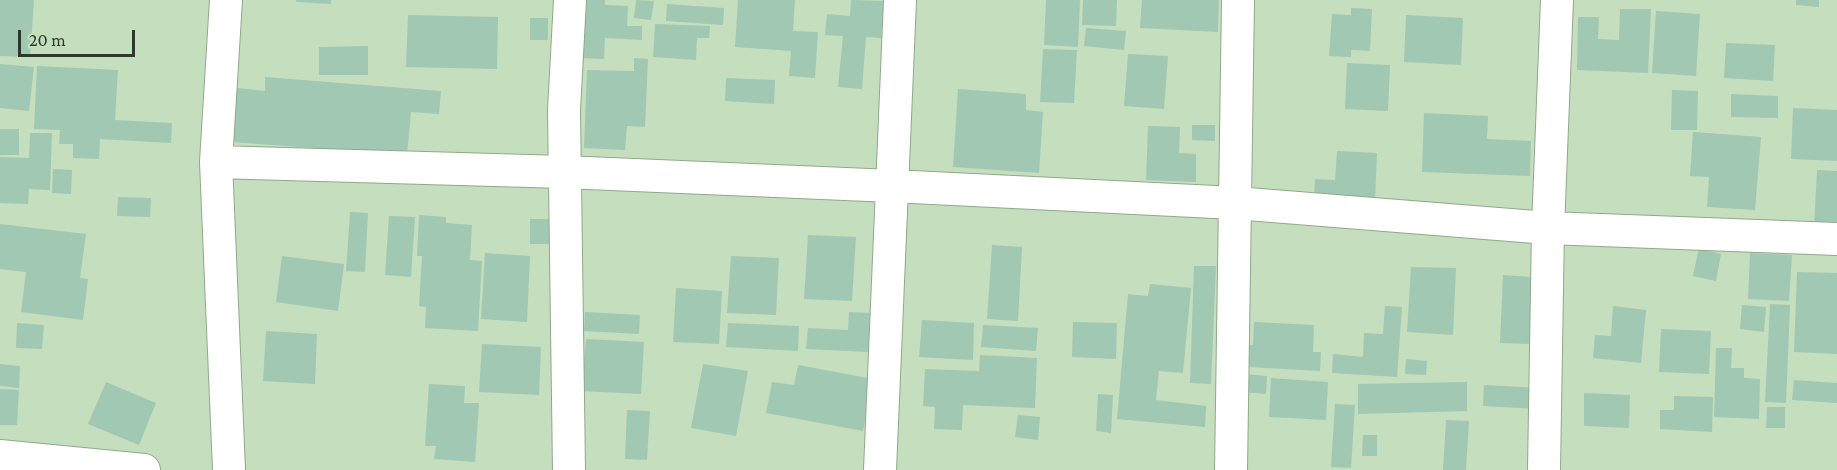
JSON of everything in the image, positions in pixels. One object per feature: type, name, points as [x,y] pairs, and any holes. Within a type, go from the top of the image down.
[{"type":"street","points":[[226,0],[216,162],[229,470]]},
{"type":"street","points":[[569,470],[564,110],[570,0]]},
{"type":"street","points":[[880,470],[900,0]]},
{"type":"street","points":[[1231,470],[1238,0]]},
{"type":"street","points":[[1544,470],[1548,228],[1557,0]]},
{"type":"street","points":[[216,162],[564,172],[892,186],[1235,203],[1548,228],[1837,239]]},
{"type":"street","points":[[0,456],[144,470]]},
{"type":"building","points":[[0,0],[34,0],[30,57],[0,56]]},
{"type":"building","points":[[296,0],[331,0],[331,4],[296,2]]},
{"type":"building","points":[[584,0],[605,0],[605,5],[628,6],[627,26],[642,26],[642,40],[605,38],[604,59],[581,58]]},
{"type":"building","points":[[636,0],[654,1],[651,20],[634,18]]},
{"type":"building","points":[[738,0],[795,0],[793,31],[818,32],[815,78],[789,76],[791,51],[735,47]]},
{"type":"building","points":[[851,0],[884,1],[881,38],[866,37],[862,89],[838,87],[843,36],[825,35],[827,14],[850,16]]},
{"type":"building","points":[[1046,0],[1080,0],[1078,47],[1044,45]]},
{"type":"building","points":[[1083,0],[1117,0],[1116,26],[1082,25]]},
{"type":"building","points":[[1142,0],[1219,0],[1218,32],[1140,28]]},
{"type":"building","points":[[1796,0],[1819,0],[1819,7],[1796,5]]},
{"type":"building","points":[[667,4],[724,8],[723,25],[666,21]]},
{"type":"building","points":[[1351,8],[1372,9],[1370,51],[1351,50],[1351,57],[1329,56],[1332,14],[1351,15]]},
{"type":"building","points":[[1620,9],[1651,9],[1648,73],[1577,70],[1578,17],[1599,17],[1598,39],[1619,40]]},
{"type":"building","points":[[1656,11],[1700,14],[1696,76],[1652,73]]},
{"type":"building","points":[[408,15],[498,17],[497,69],[406,67]]},
{"type":"building","points":[[1406,15],[1463,18],[1461,65],[1404,62]]},
{"type":"building","points":[[530,18],[548,18],[548,40],[530,40]]},
{"type":"building","points":[[655,24],[710,26],[709,38],[697,38],[696,60],[653,57]]},
{"type":"building","points":[[1086,28],[1126,31],[1124,50],[1084,46]]},
{"type":"building","points":[[1726,43],[1775,45],[1773,81],[1724,78]]},
{"type":"building","points":[[368,46],[368,75],[319,75],[319,47]]},
{"type":"building","points":[[1043,49],[1077,50],[1074,103],[1040,102]]},
{"type":"building","points":[[1128,54],[1168,56],[1164,109],[1124,106]]},
{"type":"building","points":[[634,58],[648,59],[645,127],[627,126],[625,150],[584,148],[587,70],[634,71]]},
{"type":"building","points":[[1347,63],[1390,65],[1388,111],[1345,109]]},
{"type":"building","points":[[0,64],[34,67],[29,111],[0,108]]},
{"type":"building","points":[[37,66],[118,70],[115,120],[172,123],[171,143],[100,139],[99,159],[73,158],[73,144],[59,144],[60,130],[34,129]]},
{"type":"building","points":[[265,77],[441,91],[439,114],[411,112],[407,155],[232,142],[237,88],[265,91]]},
{"type":"building","points":[[726,78],[775,80],[774,104],[725,101]]},
{"type":"building","points":[[958,89],[1026,94],[1026,110],[1043,112],[1039,173],[953,167]]},
{"type":"building","points":[[1672,90],[1698,91],[1697,130],[1671,130]]},
{"type":"building","points":[[1731,94],[1778,96],[1778,118],[1731,117]]},
{"type":"building","points":[[1793,108],[1837,110],[1837,161],[1791,159]]},
{"type":"building","points":[[1424,113],[1488,116],[1487,139],[1531,141],[1530,176],[1422,172]]},
{"type":"building","points":[[1192,125],[1215,125],[1215,141],[1192,140]]},
{"type":"building","points":[[1148,126],[1180,127],[1179,153],[1196,154],[1196,182],[1146,180]]},
{"type":"building","points":[[0,129],[19,129],[19,155],[0,155]]},
{"type":"building","points":[[1693,132],[1761,137],[1755,210],[1707,207],[1709,177],[1690,176]]},
{"type":"building","points":[[30,133],[52,133],[50,190],[29,189],[28,204],[0,203],[0,157],[29,158]]},
{"type":"building","points":[[1337,151],[1377,153],[1375,202],[1314,199],[1315,179],[1335,180]]},
{"type":"building","points":[[53,169],[72,170],[71,194],[52,193]]},
{"type":"building","points":[[1817,170],[1837,171],[1837,228],[1814,227]]},
{"type":"building","points":[[118,197],[151,198],[150,217],[117,216]]},
{"type":"building","points":[[350,212],[368,213],[365,272],[346,271]]},
{"type":"building","points":[[419,215],[446,217],[446,223],[472,225],[470,260],[482,261],[478,331],[425,328],[426,307],[419,306],[422,256],[417,256]]},
{"type":"building","points":[[389,216],[415,217],[411,277],[385,275]]},
{"type":"building","points":[[530,219],[549,219],[550,244],[530,244]]},
{"type":"building","points":[[0,224],[86,234],[80,278],[88,279],[83,320],[21,312],[26,272],[0,269]]},
{"type":"building","points":[[808,235],[856,237],[852,301],[804,299]]},
{"type":"building","points":[[992,245],[1022,247],[1018,321],[987,319]]},
{"type":"building","points":[[1699,248],[1721,254],[1716,281],[1693,276]]},
{"type":"building","points":[[485,253],[530,256],[527,322],[481,319]]},
{"type":"building","points":[[1750,253],[1792,255],[1789,301],[1748,299]]},
{"type":"building","points":[[282,256],[344,264],[338,311],[276,302]]},
{"type":"building","points":[[731,256],[779,258],[776,315],[727,313]]},
{"type":"building","points":[[1194,266],[1216,266],[1211,384],[1190,383]]},
{"type":"building","points":[[1411,267],[1456,268],[1453,335],[1407,332]]},
{"type":"building","points":[[1797,272],[1837,273],[1837,354],[1794,352]]},
{"type":"building","points":[[1503,275],[1532,277],[1529,344],[1500,343]]},
{"type":"building","points":[[1150,284],[1191,288],[1183,373],[1159,371],[1156,400],[1206,406],[1205,427],[1117,419],[1128,294],[1148,296]]},
{"type":"building","points":[[676,288],[722,291],[719,344],[673,342]]},
{"type":"building","points":[[1770,304],[1790,305],[1786,403],[1765,402]]},
{"type":"building","points":[[1742,305],[1766,307],[1764,332],[1740,329]]},
{"type":"building","points":[[1385,306],[1402,307],[1397,377],[1332,373],[1333,354],[1363,357],[1364,333],[1383,334]]},
{"type":"building","points":[[1613,306],[1646,310],[1641,363],[1593,358],[1595,335],[1611,336]]},
{"type":"building","points":[[585,312],[640,315],[639,334],[584,331]]},
{"type":"building","points":[[849,312],[870,313],[868,352],[806,349],[808,328],[848,330]]},
{"type":"building","points":[[922,320],[974,323],[973,360],[919,357]]},
{"type":"building","points":[[1073,322],[1117,323],[1116,359],[1072,357]]},
{"type":"building","points":[[1254,322],[1314,325],[1313,352],[1321,352],[1320,371],[1248,367],[1249,345],[1253,345]]},
{"type":"building","points":[[17,323],[44,325],[42,349],[16,348]]},
{"type":"building","points":[[728,323],[799,326],[798,351],[726,347]]},
{"type":"building","points":[[983,325],[1038,328],[1036,351],[981,347]]},
{"type":"building","points":[[1661,329],[1711,331],[1709,374],[1659,372]]},
{"type":"building","points":[[266,331],[317,334],[315,384],[263,381]]},
{"type":"building","points":[[586,339],[644,342],[641,394],[582,391]]},
{"type":"building","points":[[482,344],[541,347],[539,395],[479,392]]},
{"type":"building","points":[[1716,348],[1732,348],[1731,368],[1744,368],[1744,378],[1760,379],[1759,419],[1714,417]]},
{"type":"building","points":[[980,355],[1037,358],[1035,408],[963,405],[962,430],[934,429],[935,407],[923,406],[925,369],[979,371]]},
{"type":"building","points":[[1406,359],[1427,361],[1426,375],[1405,374]]},
{"type":"building","points":[[0,364],[20,366],[19,388],[0,386]]},
{"type":"building","points":[[703,364],[748,371],[736,436],[691,428]]},
{"type":"building","points":[[798,365],[873,379],[863,431],[766,413],[772,382],[794,385]]},
{"type":"building","points":[[1243,374],[1267,376],[1266,394],[1242,392]]},
{"type":"building","points":[[1271,378],[1328,382],[1326,420],[1269,417]]},
{"type":"building","points":[[1794,380],[1837,383],[1837,403],[1792,400]]},
{"type":"building","points":[[106,382],[156,403],[139,445],[88,424]]},
{"type":"building","points":[[1467,382],[1467,411],[1358,414],[1358,384]]},
{"type":"building","points":[[429,384],[465,386],[464,403],[479,403],[475,462],[434,459],[436,446],[425,446]]},
{"type":"building","points":[[1484,385],[1540,388],[1539,409],[1483,406]]},
{"type":"building","points":[[0,389],[19,390],[17,425],[0,425]]},
{"type":"building","points":[[1584,393],[1630,395],[1629,428],[1584,426]]},
{"type":"building","points":[[1098,394],[1113,395],[1111,433],[1096,431]]},
{"type":"building","points":[[1674,396],[1713,397],[1712,432],[1660,429],[1660,410],[1674,410]]},
{"type":"building","points":[[1335,404],[1355,405],[1351,468],[1331,467]]},
{"type":"building","points":[[1767,407],[1785,407],[1785,428],[1766,428]]},
{"type":"building","points":[[627,410],[650,411],[647,460],[625,459]]},
{"type":"building","points":[[1018,415],[1040,417],[1038,440],[1015,437]]},
{"type":"building","points":[[1446,420],[1469,421],[1466,470],[1443,470]]},
{"type":"building","points":[[1363,435],[1377,435],[1377,456],[1362,456]]}]
